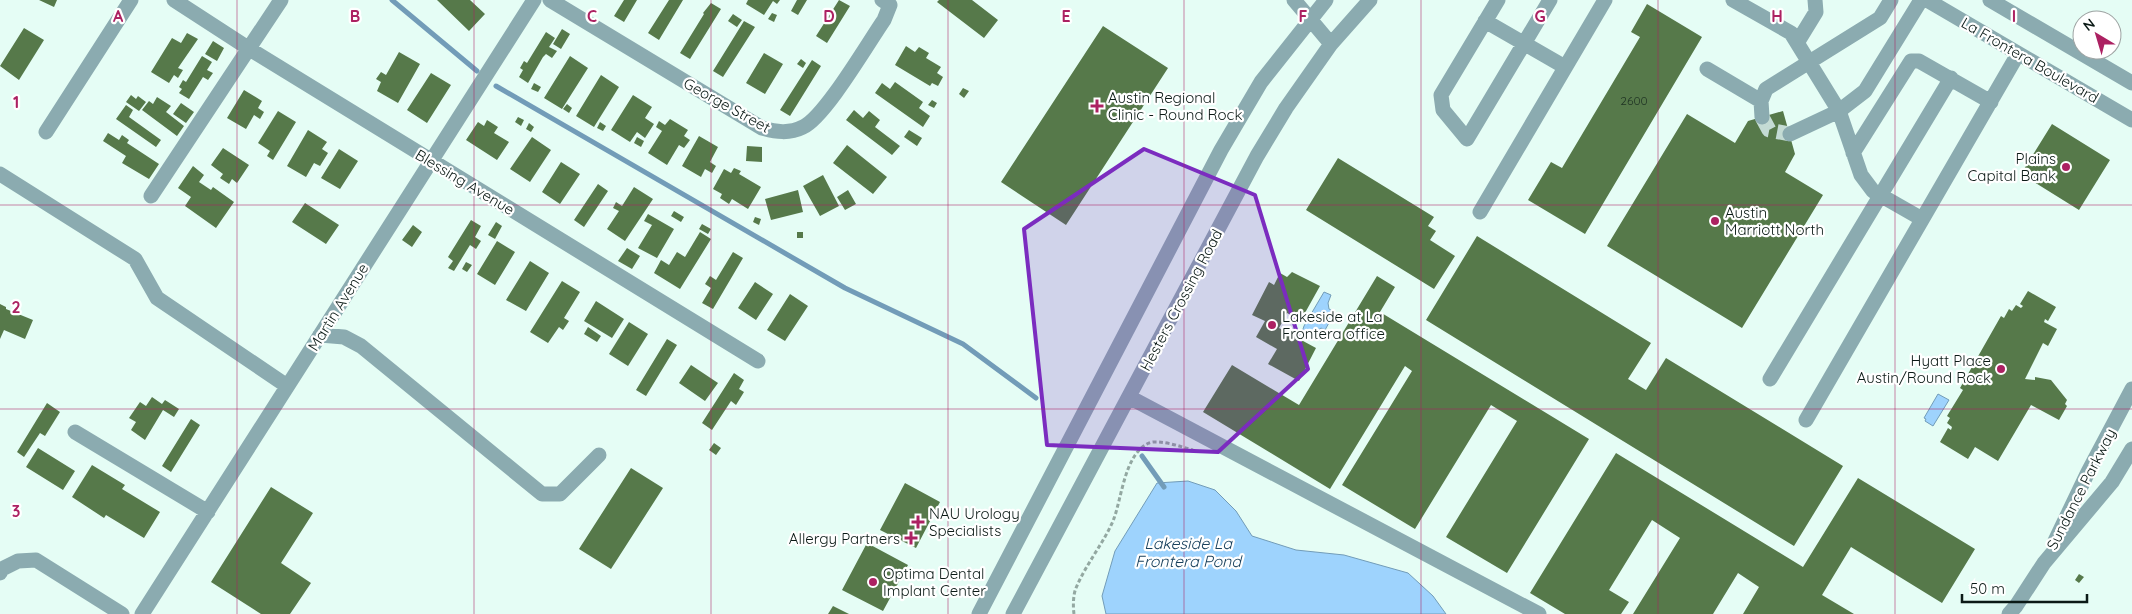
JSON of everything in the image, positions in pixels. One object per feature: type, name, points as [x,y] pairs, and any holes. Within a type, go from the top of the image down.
[{"type":"street","points":[[46,132],[131,0]]},
{"type":"street","name":"Blessing Avenue","points":[[174,0],[248,48],[758,361]]},
{"type":"street","points":[[152,196],[281,0]]},
{"type":"street","name":"George Street","points":[[550,0],[762,128],[775,132],[789,132],[803,128],[819,115],[884,20],[886,2]]},
{"type":"street","points":[[1294,0],[1309,20],[1332,44]]},
{"type":"street","points":[[980,614],[1221,150],[1261,82],[1326,0]]},
{"type":"street","name":"Hesters Crossing Road","points":[[1013,614],[1257,156],[1286,108],[1332,44],[1370,0]]},
{"type":"street","points":[[1498,0],[1441,95],[1443,110],[1467,140],[1550,0]]},
{"type":"street","points":[[1480,212],[1605,0]]},
{"type":"street","points":[[1733,0],[1791,33],[1839,111],[1861,175],[1874,191],[1922,219]]},
{"type":"street","points":[[1797,42],[1816,12],[1815,0]]},
{"type":"street","points":[[1762,117],[1761,101],[1766,89],[1880,18],[1891,0]]},
{"type":"street","points":[[1790,134],[1839,111],[1865,91],[1921,0]]},
{"type":"street","name":"La Frontera Boulevard","points":[[1927,0],[2132,120]]},
{"type":"street","name":"La Frontera Boulevard","points":[[1990,0],[2129,76]]},
{"type":"street","name":"Martin Avenue","points":[[142,614],[320,335],[527,3]]},
{"type":"street","points":[[1485,21],[1565,67]]},
{"type":"street","points":[[1806,420],[2018,54]]},
{"type":"street","points":[[1853,153],[1911,61],[1919,61],[1991,102]]},
{"type":"street","points":[[1707,69],[1761,101]]},
{"type":"street","points":[[1770,378],[1951,78]]},
{"type":"street","points":[[0,174],[135,259],[157,298],[287,386]]},
{"type":"street","points":[[320,335],[344,337],[361,346],[542,494],[560,494],[599,455]]},
{"type":"street","name":"Sundance Parkway","points":[[2044,563],[2088,472],[2132,389]]},
{"type":"street","points":[[1129,397],[1539,614]]},
{"type":"street","points":[[75,432],[208,512]]},
{"type":"street","name":"Sundance Parkway","points":[[2009,614],[2044,563],[2112,482],[2132,449]]},
{"type":"street","points":[[0,573],[2,569],[18,561],[36,560],[122,614]]},
{"type":"path","points":[[1074,614],[1076,589],[1103,543],[1114,518],[1133,459],[1140,449],[1150,442],[1168,443],[1202,452]]},
{"type":"highlighted area","points":[[1144,149],[1255,195],[1308,369],[1218,452],[1047,445],[1024,229]]},
{"type":"water","points":[[1324,292],[1331,295],[1328,303],[1329,309],[1335,312],[1325,330],[1321,328],[1316,332],[1312,332],[1309,339],[1301,335],[1304,326]]},
{"type":"water","points":[[1938,394],[1949,400],[1933,426],[1925,421],[1926,419],[1924,418]]},
{"type":"water","name":"Lakeside La Frontera Pond","points":[[1188,481],[1215,490],[1236,511],[1252,536],[1296,550],[1344,555],[1408,573],[1433,596],[1446,614],[1106,614],[1102,596],[1115,551],[1157,483]]},
{"type":"building","points":[[39,0],[57,0],[54,7]]},
{"type":"building","points":[[437,0],[470,0],[485,14],[469,31]]},
{"type":"building","points":[[624,0],[637,0],[624,22],[614,16]]},
{"type":"building","points":[[669,0],[683,0],[659,40],[648,33]]},
{"type":"building","points":[[748,0],[780,0],[777,4],[773,1],[764,15],[746,4]]},
{"type":"building","points":[[797,0],[807,0],[798,15],[791,11]]},
{"type":"building","points":[[839,0],[850,6],[827,43],[816,36]]},
{"type":"building","points":[[939,0],[972,0],[998,20],[984,38],[937,2]]},
{"type":"building","points":[[711,3],[721,9],[690,59],[680,53],[703,13]]},
{"type":"building","points":[[1647,4],[1702,37],[1585,234],[1528,200],[1551,162],[1562,168],[1640,37],[1631,32]]},
{"type":"building","points":[[772,13],[777,15],[774,22],[768,19]]},
{"type":"building","points":[[733,14],[742,20],[737,27],[728,21]]},
{"type":"building","points":[[744,21],[755,27],[723,77],[713,71]]},
{"type":"building","name":"Austin Regional Clinic - Round Rock","points":[[1103,26],[1168,68],[1066,225],[1001,182]]},
{"type":"building","points":[[24,28],[44,40],[19,80],[0,66]]},
{"type":"building","points":[[562,29],[570,34],[561,49],[553,44]]},
{"type":"building","points":[[546,32],[555,38],[549,47],[557,51],[552,58],[546,54],[543,57],[528,83],[519,77],[523,70],[520,68],[524,61],[527,63]]},
{"type":"building","points":[[187,33],[198,39],[178,68],[183,70],[178,78],[174,75],[169,83],[151,72],[172,38],[181,43]]},
{"type":"building","points":[[213,41],[224,48],[217,61],[205,54]]},
{"type":"building","points":[[906,46],[915,52],[919,47],[929,53],[926,58],[941,67],[937,73],[943,77],[938,86],[932,83],[930,86],[895,65]]},
{"type":"building","points":[[399,52],[420,64],[398,103],[377,91],[381,82],[376,79],[381,72],[386,75]]},
{"type":"building","points":[[764,53],[783,64],[765,94],[746,83]]},
{"type":"building","points":[[202,56],[212,62],[207,70],[213,73],[208,80],[203,77],[189,99],[179,93],[182,89],[179,87],[183,80],[186,82]]},
{"type":"building","points":[[570,56],[588,68],[562,109],[544,98]]},
{"type":"building","points":[[801,59],[806,63],[803,68],[797,64]]},
{"type":"building","points":[[812,60],[821,66],[790,116],[780,110]]},
{"type":"building","points":[[431,73],[451,85],[427,123],[407,110]]},
{"type":"building","points":[[601,75],[619,87],[594,127],[576,116]]},
{"type":"building","points":[[895,82],[923,102],[919,108],[930,116],[923,127],[875,93],[882,83],[890,89]]},
{"type":"building","points":[[534,83],[541,87],[538,92],[531,89]]},
{"type":"building","points":[[963,88],[969,91],[964,98],[959,94]]},
{"type":"building","points":[[244,90],[262,101],[258,108],[264,112],[260,119],[254,115],[246,129],[227,118]]},
{"type":"building","points":[[131,95],[136,99],[138,96],[146,102],[139,111],[126,102]]},
{"type":"building","points":[[633,95],[652,107],[645,118],[654,124],[645,138],[637,132],[630,142],[611,130]]},
{"type":"building","points":[[157,97],[171,106],[166,112],[184,126],[177,136],[142,110],[149,101],[153,104]]},
{"type":"building","points":[[932,100],[937,103],[934,108],[928,105]]},
{"type":"building","points":[[181,103],[194,112],[186,123],[173,114]]},
{"type":"building","points":[[567,104],[572,108],[569,113],[563,109]]},
{"type":"building","points":[[126,105],[133,110],[129,117],[161,140],[156,147],[116,119]]},
{"type":"building","points":[[854,110],[863,118],[869,111],[880,120],[875,127],[900,146],[892,155],[846,120]]},
{"type":"building","points":[[278,111],[296,122],[273,160],[267,156],[270,151],[258,143]]},
{"type":"building","name":"Austin Marriott North","points":[[1783,111],[1795,154],[1785,172],[1823,195],[1742,328],[1607,246],[1687,114],[1735,143],[1748,121]]},
{"type":"building","points":[[518,117],[524,120],[521,126],[515,122]]},
{"type":"building","points":[[670,119],[688,130],[684,136],[690,140],[684,148],[679,145],[667,165],[648,153],[662,131],[656,127],[659,121],[665,125]]},
{"type":"building","points":[[487,120],[498,127],[494,133],[509,142],[497,160],[466,140],[478,122],[484,126]]},
{"type":"building","points":[[600,122],[606,126],[603,131],[597,128]]},
{"type":"building","points":[[529,123],[534,127],[531,132],[526,129]]},
{"type":"building","name":"Plains Capital Bank","points":[[2052,124],[2110,160],[2079,210],[2021,174]]},
{"type":"building","points":[[308,130],[327,142],[322,149],[328,153],[320,166],[314,163],[306,177],[287,166]]},
{"type":"building","points":[[909,130],[922,138],[917,146],[904,137]]},
{"type":"building","points":[[108,133],[119,140],[122,135],[129,140],[127,143],[159,164],[149,179],[122,163],[126,156],[103,141]]},
{"type":"building","points":[[699,136],[718,147],[710,162],[716,166],[712,173],[705,169],[701,177],[682,166]]},
{"type":"building","points":[[532,137],[551,150],[530,182],[510,169]]},
{"type":"building","points":[[637,137],[644,141],[641,147],[634,143]]},
{"type":"building","points":[[847,145],[887,177],[873,194],[833,163]]},
{"type":"building","points":[[747,146],[762,147],[762,162],[746,161]]},
{"type":"building","points":[[223,148],[249,165],[237,183],[232,179],[229,184],[220,178],[223,174],[211,165]]},
{"type":"building","points":[[339,149],[358,161],[340,189],[321,178]]},
{"type":"building","points":[[1338,158],[1434,217],[1428,226],[1436,231],[1430,240],[1455,256],[1434,289],[1306,210]]},
{"type":"building","points":[[561,162],[580,174],[560,204],[542,192]]},
{"type":"building","points":[[193,166],[204,175],[199,182],[211,190],[213,187],[234,202],[216,228],[185,206],[191,197],[178,188]]},
{"type":"building","points":[[734,168],[741,171],[739,174],[761,187],[748,209],[732,199],[729,204],[720,198],[722,194],[713,189],[724,169],[731,173]]},
{"type":"building","points":[[823,175],[839,206],[820,216],[803,186]]},
{"type":"building","points":[[598,184],[608,191],[584,227],[574,220]]},
{"type":"building","points":[[634,187],[653,199],[625,241],[607,229],[619,211],[613,208],[616,202],[622,206]]},
{"type":"building","points":[[798,190],[803,212],[771,220],[765,199]]},
{"type":"building","points":[[848,190],[856,204],[845,210],[837,197]]},
{"type":"building","points":[[305,203],[339,225],[326,244],[292,222]]},
{"type":"building","points":[[674,211],[684,217],[681,222],[671,216]]},
{"type":"building","points":[[648,214],[674,229],[657,258],[638,248],[652,225],[644,221]]},
{"type":"building","points":[[755,217],[761,219],[759,225],[753,222]]},
{"type":"building","points":[[471,220],[481,226],[475,237],[481,241],[476,249],[470,245],[454,271],[448,268],[453,261],[448,257]]},
{"type":"building","points":[[496,222],[502,226],[495,239],[488,235]]},
{"type":"building","points":[[702,224],[711,229],[708,234],[699,229]]},
{"type":"building","points":[[413,225],[422,232],[412,247],[402,240]]},
{"type":"building","points":[[700,232],[711,239],[680,289],[654,273],[661,260],[669,265],[677,252],[685,257]]},
{"type":"building","points":[[797,232],[803,232],[803,238],[797,238]]},
{"type":"building","points":[[1477,236],[1651,343],[1628,379],[1646,390],[1666,358],[1843,466],[1794,546],[1426,320]]},
{"type":"building","points":[[497,241],[515,252],[495,285],[477,274]]},
{"type":"building","points":[[627,248],[640,256],[632,269],[618,261]]},
{"type":"building","points":[[733,252],[743,258],[713,309],[702,303],[711,288],[705,284],[710,276],[716,280]]},
{"type":"building","points":[[530,261],[549,273],[526,311],[506,300]]},
{"type":"building","points":[[466,262],[472,265],[467,272],[462,269]]},
{"type":"building","name":"Lakeside at La Frontera office","points":[[1292,272],[1320,286],[1301,320],[1287,313],[1279,328],[1316,348],[1299,381],[1268,364],[1277,349],[1256,337],[1265,321],[1252,315],[1269,282],[1274,285],[1280,273],[1287,277]]},
{"type":"building","points":[[1377,276],[1395,287],[1380,312],[1589,439],[1507,573],[1446,537],[1517,421],[1491,405],[1415,529],[1342,485],[1412,371],[1405,366],[1330,489],[1203,412],[1232,365],[1299,405]]},
{"type":"building","points":[[562,281],[580,292],[564,318],[569,321],[563,330],[559,327],[548,343],[530,332]]},
{"type":"building","points":[[755,282],[773,294],[756,320],[738,308]]},
{"type":"building","name":"Hyatt Place Austin/Round Rock","points":[[2028,291],[2056,307],[2048,321],[2045,319],[2044,322],[2057,329],[2048,346],[2043,343],[2025,379],[2035,380],[2035,377],[2051,380],[2067,400],[2065,404],[2067,406],[2059,420],[2031,405],[1998,461],[1975,447],[1968,459],[1940,442],[1948,428],[1951,430],[1952,427],[1947,423],[1950,418],[1947,416],[1963,390],[1960,388],[2001,316],[2004,318],[2009,309],[2012,311],[2016,305],[2021,308],[2023,306],[2020,304]]},
{"type":"building","points":[[790,294],[808,306],[785,341],[767,330]]},
{"type":"building","points":[[596,301],[624,319],[612,338],[584,321]]},
{"type":"building","points":[[0,304],[6,307],[6,309],[33,320],[25,339],[4,330],[0,339]]},
{"type":"building","points":[[629,322],[648,334],[628,366],[609,354]]},
{"type":"building","points":[[588,327],[601,336],[597,342],[584,334]]},
{"type":"building","points":[[667,339],[677,345],[646,396],[636,390]]},
{"type":"building","points":[[691,365],[718,383],[705,401],[679,383]]},
{"type":"building","points":[[734,373],[744,380],[739,389],[744,392],[736,405],[731,401],[712,430],[702,423]]},
{"type":"building","points":[[152,397],[162,404],[165,400],[179,409],[174,417],[163,410],[145,440],[131,430],[136,422],[129,418],[140,402],[146,406]]},
{"type":"building","points":[[47,403],[60,412],[45,436],[40,433],[24,457],[17,452]]},
{"type":"building","points":[[191,419],[200,425],[171,472],[162,466]]},
{"type":"building","points":[[714,443],[721,448],[716,455],[709,450]]},
{"type":"building","points":[[38,448],[75,471],[63,490],[26,467]]},
{"type":"building","points":[[1616,453],[1803,567],[1858,478],[1975,549],[1942,603],[1851,547],[1822,595],[1854,614],[1743,614],[1759,587],[1738,573],[1713,614],[1633,614],[1680,538],[1652,520],[1609,590],[1629,602],[1621,614],[1565,614],[1530,593]]},
{"type":"building","points":[[92,465],[125,485],[122,489],[160,512],[144,538],[106,515],[104,518],[72,497]]},
{"type":"building","points":[[631,468],[663,488],[611,569],[579,549]]},
{"type":"building","points":[[905,483],[940,502],[916,548],[880,530]]},
{"type":"building","points":[[271,487],[313,513],[281,563],[311,583],[290,614],[261,614],[211,582]]},
{"type":"building","name":"Optima Dental Implant Center","points":[[867,543],[908,565],[883,611],[842,590]]},
{"type":"building","points":[[2079,574],[2084,577],[2079,583],[2075,580]]},
{"type":"building","points":[[833,606],[849,614],[828,614]]},
{"type":"waterway","points":[[392,0],[477,71]]},
{"type":"waterway","points":[[496,86],[845,288],[963,344],[1036,398]]},
{"type":"waterway","points":[[1142,456],[1164,487]]},
{"type":"tunnel","points":[[1762,117],[1769,130],[1790,134]]},
{"type":"place","name":"Austin Regional Clinic - Round Rock","points":[[1097,106]]},
{"type":"place","name":"Plains Capital Bank","points":[[2066,167]]},
{"type":"place","name":"Austin Marriott North","points":[[1715,221]]},
{"type":"place","name":"Lakeside at La Frontera office","points":[[1272,325]]},
{"type":"place","name":"Hyatt Place Austin/Round Rock","points":[[2001,369]]},
{"type":"place","name":"NAU Urology Specialists","points":[[918,522]]},
{"type":"place","name":"Allergy Partners","points":[[911,538]]},
{"type":"place","name":"Optima Dental Implant Center","points":[[873,582]]}]
